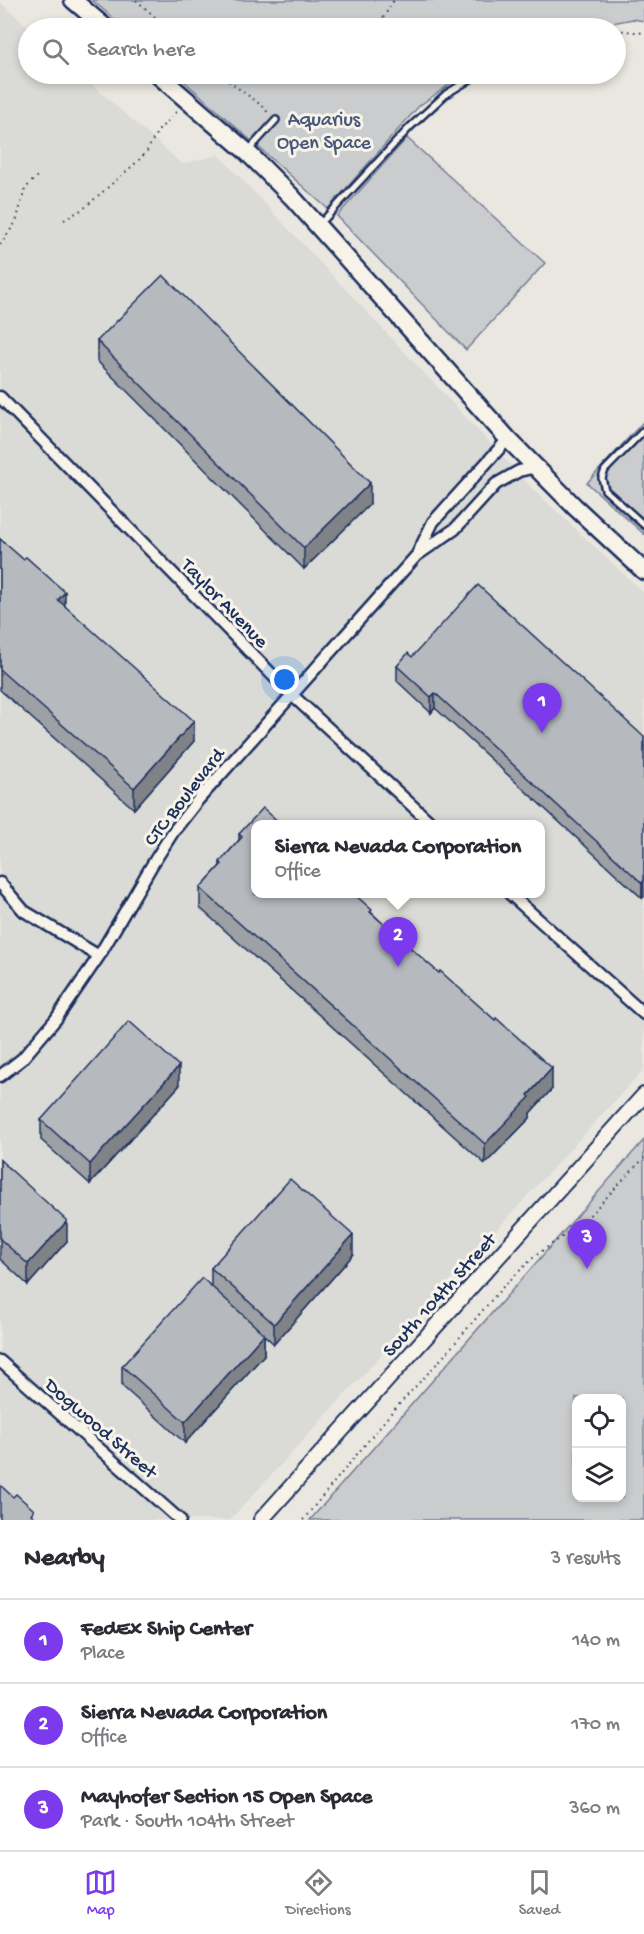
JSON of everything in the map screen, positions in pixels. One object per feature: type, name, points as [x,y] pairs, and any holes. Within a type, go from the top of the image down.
[{"type":"main road","points":[[73,0],[94,18]]},
{"type":"main road","points":[[168,84],[247,152],[318,226],[508,439],[644,571]]},
{"type":"street","name":"Taylor Avenue","points":[[0,397],[292,695],[427,820]]},
{"type":"street","name":"CTC Boulevard","points":[[417,555],[433,522],[508,439]]},
{"type":"street","name":"CTC Boulevard","points":[[0,1076],[32,1049],[56,1019],[99,956],[173,832],[198,800],[417,555],[455,529],[496,483],[519,471],[536,467]]},
{"type":"street","points":[[0,883],[24,911],[99,956]]},
{"type":"street","points":[[514,898],[644,1014]]},
{"type":"street","name":"South 104th Street","points":[[261,1520],[644,1095]]},
{"type":"street","name":"Dogwood Street","points":[[0,1360],[180,1520]]},
{"type":"lane","points":[[318,226],[410,127],[446,94],[462,84]]},
{"type":"lane","points":[[247,152],[274,122]]},
{"type":"lane","points":[[644,430],[605,470],[602,478],[605,490],[644,525]]},
{"type":"path","points":[[136,0],[156,18]]},
{"type":"path","points":[[383,18],[394,0]]},
{"type":"path","points":[[626,31],[644,33]]},
{"type":"path","points":[[233,84],[265,108],[274,122]]},
{"type":"path","points":[[64,220],[83,209],[138,162],[147,152],[156,132],[188,101]]},
{"type":"path","points":[[0,245],[16,222],[25,189],[38,175]]},
{"type":"path","points":[[303,1520],[391,1413],[500,1290],[535,1256],[583,1222],[644,1158]]},
{"type":"shaded area","points":[[0,2],[18,18],[18,84],[91,84],[182,164],[219,155],[535,491],[644,593],[644,1069],[230,1520],[0,1520]]},
{"type":"green space","points":[[92,0],[644,0],[644,21],[626,20],[626,18],[113,18]]},
{"type":"green space","name":"Aquarius Open Space","points":[[187,84],[450,84],[419,106],[328,209]]},
{"type":"green space","points":[[407,138],[545,263],[466,350],[337,216]]},
{"type":"green space","points":[[644,421],[644,534],[587,483]]},
{"type":"green space","points":[[644,1140],[644,1520],[310,1520]]},
{"type":"building","points":[[163,275],[370,483],[304,548],[97,341]]},
{"type":"building","points":[[0,539],[23,559],[26,557],[65,592],[58,600],[194,721],[134,788],[0,670]]},
{"type":"building","points":[[478,585],[644,737],[644,881],[642,883],[435,693],[431,697],[397,666],[408,653],[412,657]]},
{"type":"building","points":[[263,808],[276,820],[252,820]]},
{"type":"building","points":[[251,821],[251,898],[358,898],[372,910],[370,912],[439,973],[440,971],[552,1068],[528,1095],[530,1097],[485,1144],[200,888],[242,837],[239,834]]},
{"type":"building","points":[[129,1021],[179,1066],[90,1164],[41,1120]]},
{"type":"building","points":[[0,1160],[67,1221],[28,1264],[0,1239]]},
{"type":"building","points":[[290,1179],[353,1235],[274,1324],[211,1268]]},
{"type":"building","points":[[202,1278],[264,1334],[185,1422],[122,1366]]},
{"type":"building","points":[[0,1485],[13,1497],[16,1494],[34,1510],[31,1514],[38,1520],[0,1520]]},
{"type":"place","name":"FedEx Ship Center","points":[[542,733]]},
{"type":"place","name":"Sierra Nevada Corporation","points":[[398,967]]},
{"type":"place","name":"Mayhofer Section 15 Open Space","points":[[587,1269]]}]
